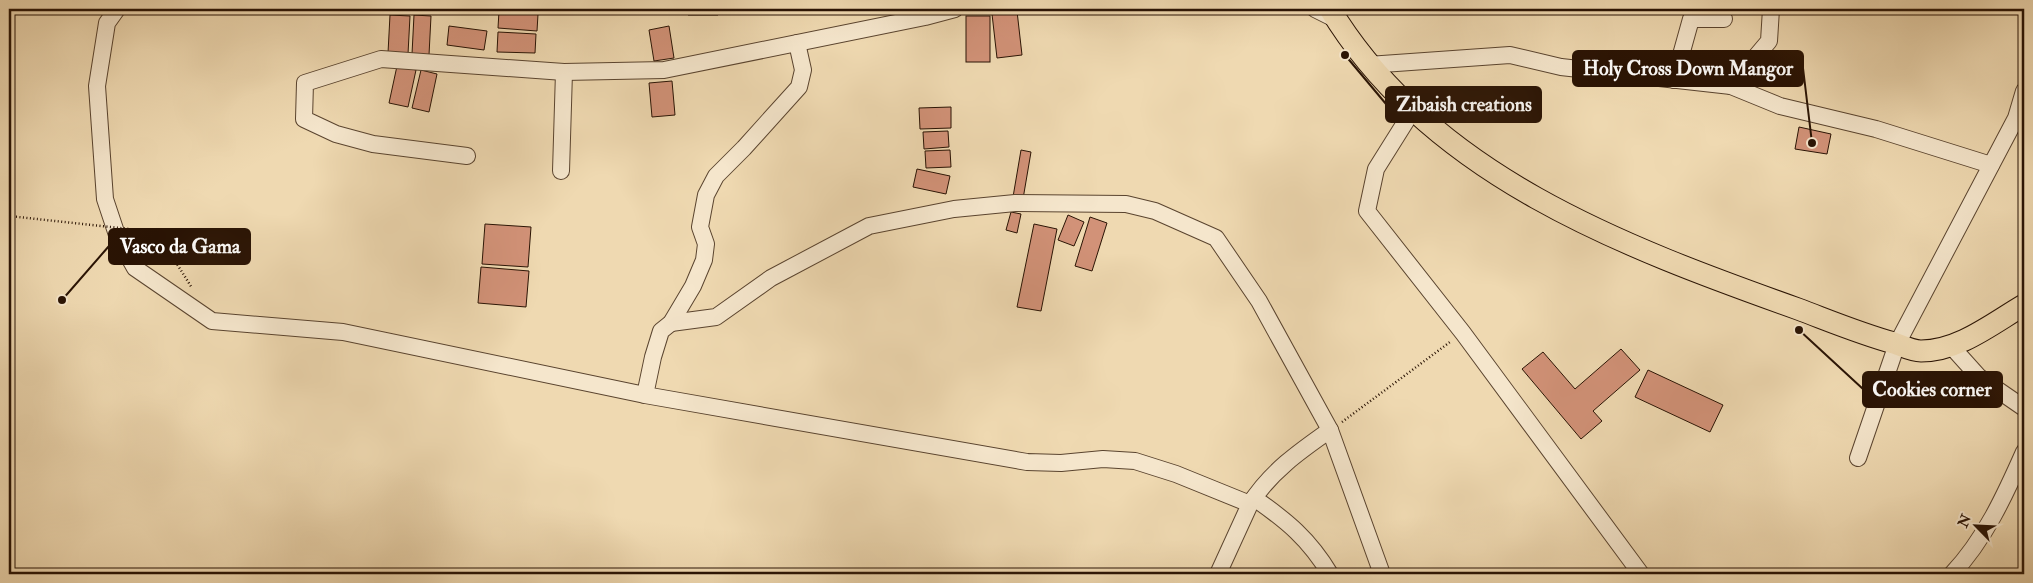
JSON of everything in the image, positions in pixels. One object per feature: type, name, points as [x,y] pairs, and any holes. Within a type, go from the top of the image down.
[{"type":"main road","points":[[1333,14],[1368,65],[1413,110],[1428,124],[1491,171],[1582,222],[1686,269],[1920,351],[1952,347],[2024,305]]},
{"type":"street","points":[[117,9],[107,23],[97,86],[105,199],[118,238],[135,268],[212,321],[343,332],[645,395],[1026,462],[1061,463],[1103,459],[1135,461],[1252,501],[1298,532],[1322,560],[1330,574]]},
{"type":"street","points":[[467,156],[373,144],[336,134],[304,119],[305,83],[381,59],[564,72],[664,70],[925,17],[955,9]]},
{"type":"street","points":[[1316,9],[1333,14]]},
{"type":"street","points":[[1732,86],[1769,42],[1771,9]]},
{"type":"street","points":[[1674,80],[1691,19],[1724,18]]},
{"type":"street","points":[[645,395],[653,357],[661,332],[671,323],[693,286],[704,260],[706,244],[700,227],[706,195],[716,176],[744,148],[798,86],[803,70],[797,43]]},
{"type":"street","points":[[1368,65],[1510,56],[1561,67],[1732,86],[1780,106],[1876,129],[1991,165]]},
{"type":"street","points":[[561,171],[564,72]]},
{"type":"street","points":[[1858,458],[1897,344],[2016,118],[2024,91]]},
{"type":"street","points":[[1413,110],[1376,169],[1367,211],[1463,334],[1641,574]]},
{"type":"street","points":[[671,323],[716,317],[771,278],[869,226],[954,209],[1015,203],[1126,204],[1154,211],[1216,238],[1260,301],[1330,430],[1382,574]]},
{"type":"street","points":[[1952,347],[1979,378],[2024,408]]},
{"type":"street","points":[[1218,574],[1252,501],[1286,462],[1330,430]]},
{"type":"street","points":[[1952,574],[1964,561],[1987,527],[2024,452]]},
{"type":"path","points":[[9,216],[157,232],[192,288]]},
{"type":"path","points":[[1330,430],[1463,334]]},
{"type":"building","points":[[662,9],[685,9],[685,13],[662,13]]},
{"type":"building","points":[[688,9],[719,9],[718,15],[688,15]]},
{"type":"building","points":[[499,11],[538,14],[537,31],[498,28]]},
{"type":"building","points":[[1017,11],[1022,55],[997,58],[992,14]]},
{"type":"building","points":[[390,15],[410,16],[408,54],[388,53]]},
{"type":"building","points":[[414,15],[431,16],[429,55],[412,54]]},
{"type":"building","points":[[966,16],[990,16],[990,62],[966,62]]},
{"type":"building","points":[[449,26],[487,31],[484,50],[447,45]]},
{"type":"building","points":[[669,26],[674,58],[654,61],[649,30]]},
{"type":"building","points":[[498,32],[536,34],[535,53],[497,52]]},
{"type":"building","points":[[397,66],[416,70],[408,107],[389,103]]},
{"type":"building","points":[[421,70],[437,74],[429,112],[412,108]]},
{"type":"building","points":[[672,81],[675,115],[652,117],[649,83]]},
{"type":"building","points":[[951,107],[951,128],[920,129],[919,108]]},
{"type":"building","points":[[1799,127],[1831,134],[1827,154],[1795,149]]},
{"type":"building","points":[[948,131],[949,147],[924,149],[923,132]]},
{"type":"building","points":[[950,150],[951,167],[926,168],[925,151]]},
{"type":"building","points":[[1021,150],[1031,152],[1023,199],[1013,197]]},
{"type":"building","points":[[917,169],[950,176],[946,194],[913,187]]},
{"type":"building","points":[[1011,212],[1021,214],[1017,233],[1006,230]]},
{"type":"building","points":[[1068,215],[1084,222],[1074,246],[1058,240]]},
{"type":"building","points":[[1090,217],[1107,223],[1092,271],[1075,266]]},
{"type":"building","points":[[485,224],[531,227],[528,267],[482,264]]},
{"type":"building","points":[[1034,224],[1057,229],[1041,311],[1017,307]]},
{"type":"building","points":[[481,267],[529,271],[526,307],[478,303]]},
{"type":"building","points":[[1621,349],[1640,370],[1593,411],[1602,421],[1581,439],[1522,369],[1543,352],[1575,389]]},
{"type":"building","points":[[1648,370],[1723,405],[1710,432],[1635,397]]},
{"type":"place","name":"Zibaish creations","points":[[1345,55]]},
{"type":"place","name":"Holy Cross Down Mangor","points":[[1812,143]]},
{"type":"place","name":"Vasco da Gama","points":[[62,300]]},
{"type":"place","name":"Cookies corner","points":[[1799,330]]}]
